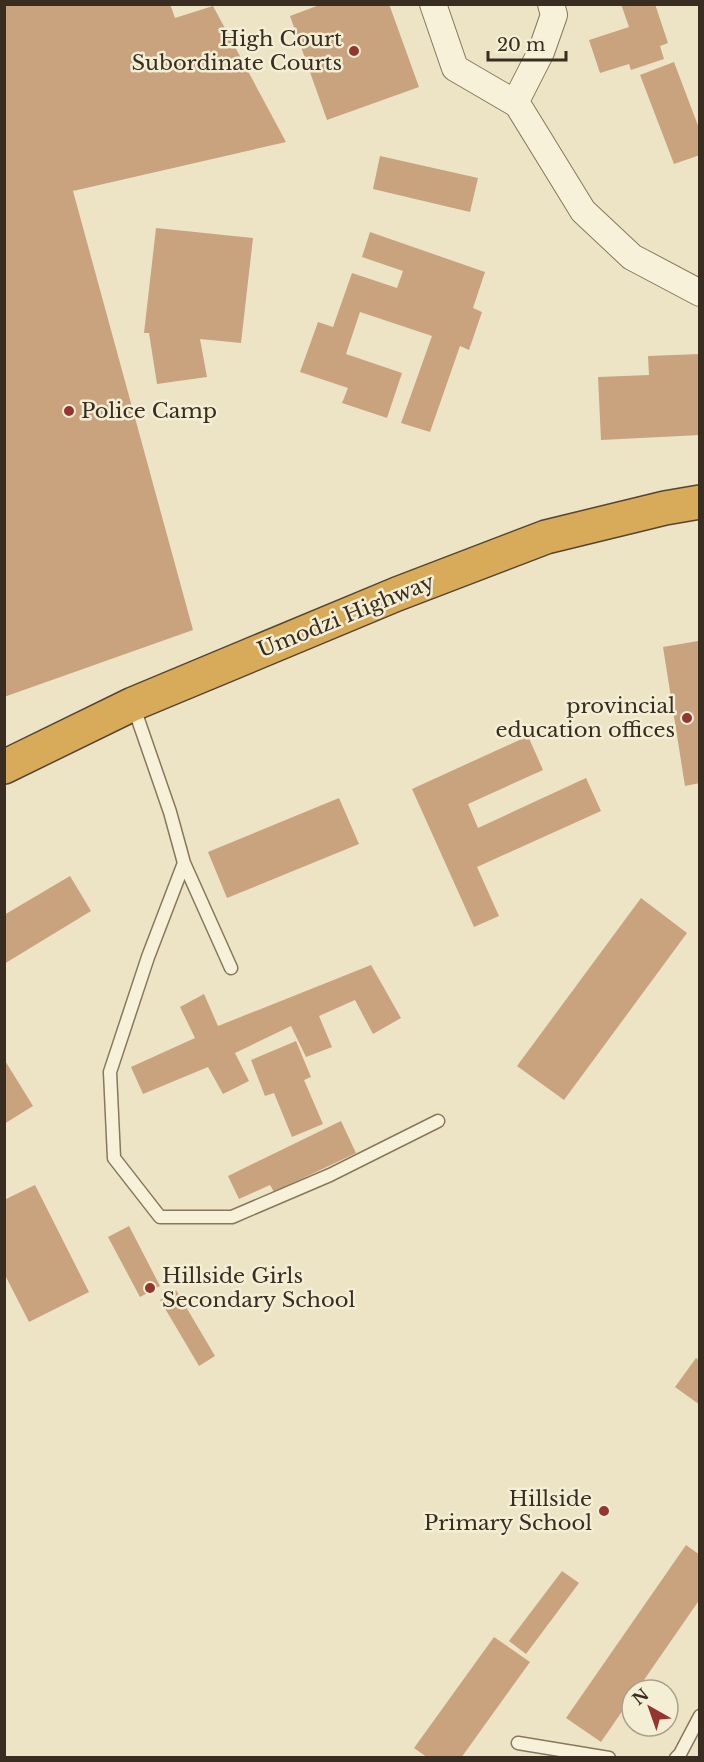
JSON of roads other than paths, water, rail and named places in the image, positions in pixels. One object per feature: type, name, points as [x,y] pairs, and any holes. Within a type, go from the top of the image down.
[{"type":"highway","name":"Umodzi Highway","points":[[4,766],[133,704],[397,594],[546,537],[664,508],[699,502]]},
{"type":"street","points":[[433,4],[455,68],[516,102],[583,211],[632,257],[699,293]]},
{"type":"street","points":[[516,102],[541,52],[554,15],[552,4]]},
{"type":"lane","points":[[133,704],[170,812],[184,863],[231,968]]},
{"type":"lane","points":[[184,863],[148,957],[110,1072],[114,1158],[160,1217],[232,1217],[330,1175],[438,1121]]},
{"type":"lane","points":[[676,1758],[699,1716]]},
{"type":"lane","points":[[518,1743],[609,1758]]},
{"type":"place","name":"High Court Subordinate Courts","points":[[354,51]]},
{"type":"place","name":"Police Camp","points":[[69,411]]},
{"type":"place","name":"provincial education offices","points":[[687,718]]},
{"type":"place","name":"Hillside Girls Secondary School","points":[[150,1288]]},
{"type":"place","name":"Hillside Primary School","points":[[604,1511]]}]
